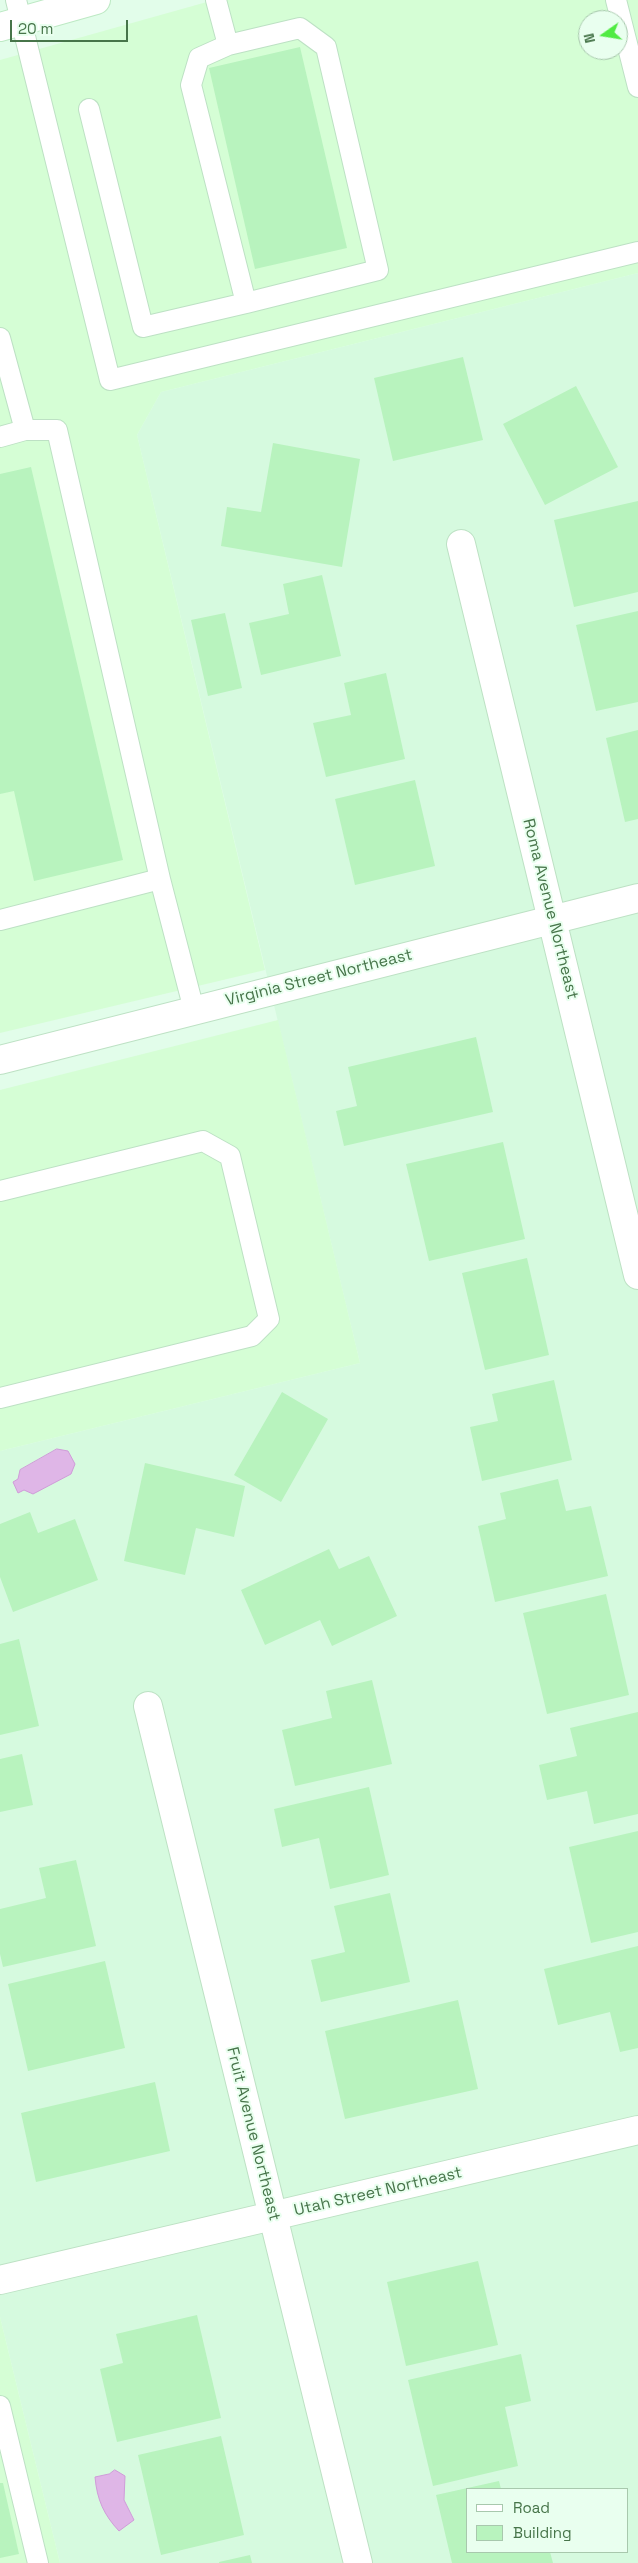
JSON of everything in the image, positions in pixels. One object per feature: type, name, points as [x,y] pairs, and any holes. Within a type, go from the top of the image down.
[{"type":"street","points":[[13,16],[96,0]]},
{"type":"street","name":"Roma Avenue Northeast","points":[[461,544],[638,1275]]},
{"type":"street","name":"Virginia Street Northeast","points":[[0,1060],[552,918],[638,898]]},
{"type":"street","name":"Fruit Avenue Northeast","points":[[148,1706],[358,2563]]},
{"type":"street","name":"Utah Street Northeast","points":[[0,2280],[638,2130]]},
{"type":"lane","points":[[216,0],[228,45]]},
{"type":"lane","points":[[616,0],[638,87]]},
{"type":"lane","points":[[13,16],[110,380],[638,252]]},
{"type":"lane","points":[[89,109],[143,327],[246,303],[378,270],[326,47],[300,28],[228,45],[199,58],[191,84],[246,303]]},
{"type":"lane","points":[[0,338],[25,430]]},
{"type":"lane","points":[[0,437],[25,430],[58,430],[160,879],[194,1010]]},
{"type":"lane","points":[[0,920],[160,879]]},
{"type":"lane","points":[[0,1191],[203,1141],[230,1156],[269,1319],[252,1336],[0,1398]]},
{"type":"lane","points":[[0,2406],[38,2563]]},
{"type":"shaded area","points":[[214,0],[638,0],[638,273],[161,392],[137,435],[265,970],[0,1033],[0,60]]},
{"type":"shaded area","points":[[638,273],[638,2563],[60,2563],[0,2317],[0,1451],[360,1363],[137,435],[161,392]]},
{"type":"shaded area","points":[[278,1020],[360,1363],[0,1451],[0,1090]]},
{"type":"shaded area","points":[[57,1449],[68,1451],[75,1464],[71,1474],[33,1494],[24,1490],[18,1493],[13,1482],[18,1479],[20,1470]]},
{"type":"shaded area","points":[[0,2317],[60,2563],[0,2563]]},
{"type":"shaded area","points":[[115,2470],[125,2476],[124,2500],[134,2520],[119,2531],[102,2507],[97,2493],[95,2477],[109,2474]]},
{"type":"building","points":[[300,47],[347,248],[255,269],[209,68]]},
{"type":"building","points":[[463,357],[483,440],[393,461],[374,378]]},
{"type":"building","points":[[576,386],[618,467],[545,505],[503,424]]},
{"type":"building","points":[[273,443],[360,459],[342,567],[221,546],[227,507],[261,512]]},
{"type":"building","points":[[31,467],[123,860],[34,881],[14,791],[0,794],[0,474]]},
{"type":"building","points":[[638,501],[638,592],[574,607],[554,520]]},
{"type":"building","points":[[322,575],[341,656],[261,675],[249,623],[289,614],[283,584]]},
{"type":"building","points":[[638,611],[638,702],[596,711],[576,625]]},
{"type":"building","points":[[225,613],[242,688],[208,696],[191,620]]},
{"type":"building","points":[[386,673],[405,759],[326,777],[313,723],[351,715],[344,683]]},
{"type":"building","points":[[638,730],[638,819],[625,822],[606,738]]},
{"type":"building","points":[[415,780],[435,866],[355,885],[335,799]]},
{"type":"building","points":[[476,1037],[493,1112],[344,1146],[336,1111],[357,1106],[348,1067]]},
{"type":"building","points":[[503,1142],[525,1239],[429,1261],[406,1164]]},
{"type":"building","points":[[527,1258],[549,1355],[485,1370],[462,1273]]},
{"type":"building","points":[[554,1380],[572,1460],[482,1481],[470,1427],[498,1421],[492,1394]]},
{"type":"building","points":[[282,1392],[328,1419],[281,1502],[234,1475]]},
{"type":"building","points":[[145,1463],[245,1486],[234,1537],[196,1528],[185,1575],[124,1561]]},
{"type":"building","points":[[558,1479],[566,1511],[591,1506],[608,1576],[495,1602],[478,1526],[506,1519],[500,1493]]},
{"type":"building","points":[[30,1512],[38,1533],[75,1519],[98,1580],[13,1612],[0,1577],[0,1524]]},
{"type":"building","points":[[329,1549],[339,1569],[369,1556],[397,1616],[332,1646],[320,1620],[265,1645],[241,1590]]},
{"type":"building","points":[[606,1594],[629,1695],[547,1714],[523,1613]]},
{"type":"building","points":[[19,1639],[39,1726],[0,1735],[0,1644]]},
{"type":"building","points":[[372,1680],[392,1764],[295,1786],[282,1730],[332,1718],[326,1691]]},
{"type":"building","points":[[638,1712],[638,1814],[594,1824],[587,1791],[547,1800],[539,1765],[577,1756],[570,1728]]},
{"type":"building","points":[[22,1754],[33,1805],[0,1812],[0,1759]]},
{"type":"building","points":[[369,1787],[389,1875],[330,1889],[319,1838],[282,1847],[274,1809]]},
{"type":"building","points":[[638,1831],[638,1932],[591,1943],[569,1847]]},
{"type":"building","points":[[76,1860],[96,1946],[3,1967],[0,1954],[0,1909],[46,1898],[39,1868]]},
{"type":"building","points":[[390,1893],[410,1982],[321,2002],[311,1960],[345,1952],[334,1906]]},
{"type":"building","points":[[638,1946],[638,2048],[620,2052],[610,2012],[558,2025],[544,1969]]},
{"type":"building","points":[[105,1961],[125,2048],[28,2071],[8,1984]]},
{"type":"building","points":[[458,2000],[478,2089],[345,2119],[325,2031]]},
{"type":"building","points":[[155,2082],[170,2151],[36,2182],[21,2113]]},
{"type":"building","points":[[478,2261],[498,2345],[406,2366],[387,2282]]},
{"type":"building","points":[[197,2315],[221,2418],[117,2442],[100,2369],[123,2363],[116,2334]]},
{"type":"building","points":[[521,2354],[531,2401],[505,2407],[518,2466],[433,2486],[408,2380]]},
{"type":"building","points":[[221,2436],[244,2535],[161,2555],[138,2455]]},
{"type":"building","points":[[499,2481],[501,2488],[468,2488]]},
{"type":"building","points":[[0,2483],[3,2483],[19,2554],[0,2558]]},
{"type":"building","points":[[466,2488],[466,2553],[550,2553],[553,2563],[452,2563],[436,2495]]},
{"type":"building","points":[[250,2555],[252,2563],[219,2563],[219,2562]]}]
